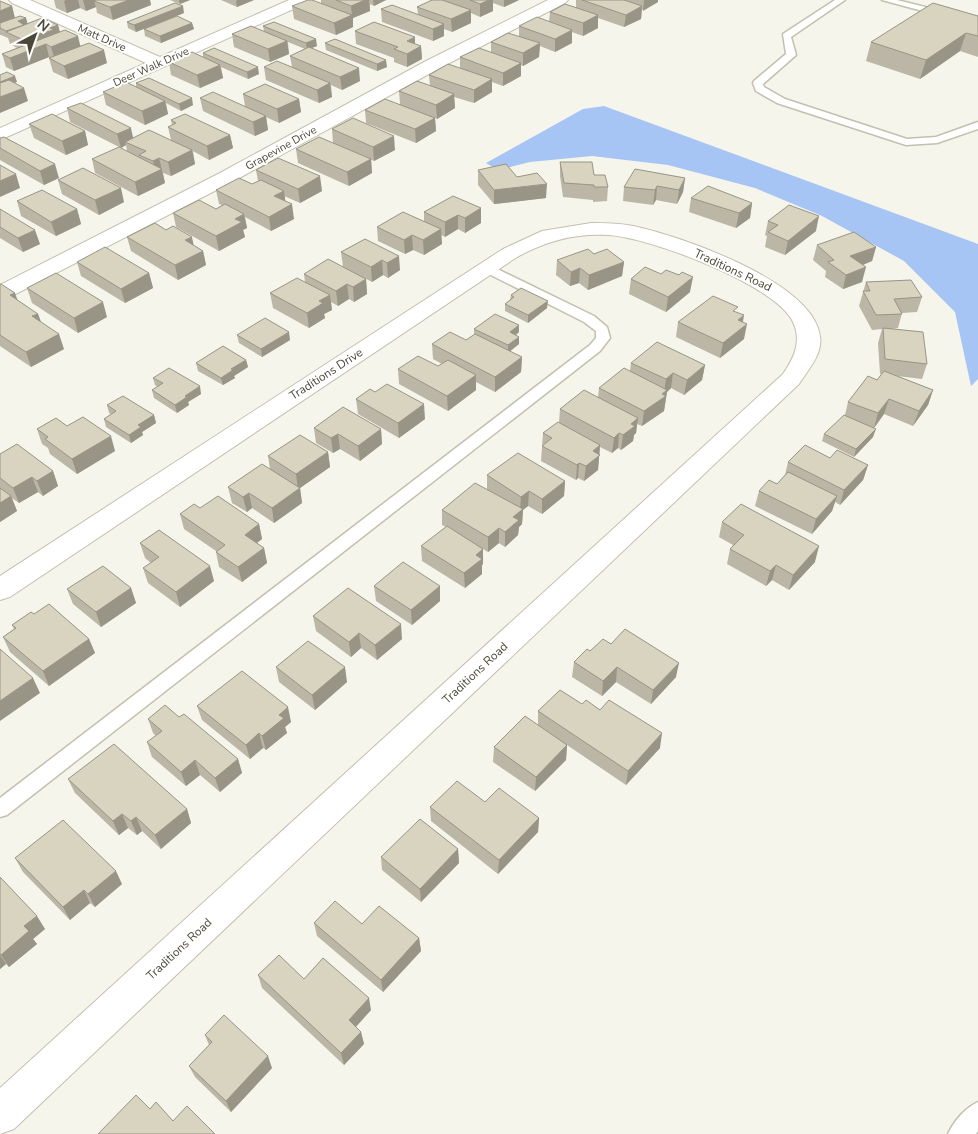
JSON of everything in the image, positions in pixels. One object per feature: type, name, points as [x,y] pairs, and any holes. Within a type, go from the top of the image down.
[{"type":"street","name":"Matt Drive","points":[[17,0],[159,63]]},
{"type":"street","name":"Deer Walk Drive","points":[[0,135],[302,0]]},
{"type":"street","name":"Grapevine Drive","points":[[0,293],[225,178],[432,65],[560,0]]},
{"type":"street","name":"Traditions Drive","points":[[0,590],[527,243],[570,231],[618,230],[653,237],[675,244]]},
{"type":"street","name":"Traditions Road","points":[[0,1115],[800,369],[808,350],[808,333],[798,311],[785,296],[757,279],[675,244]]},
{"type":"lane","points":[[841,0],[786,36],[791,55],[758,84],[760,89],[781,101],[906,142],[937,140],[978,125]]},
{"type":"lane","points":[[886,0],[978,23]]},
{"type":"lane","points":[[0,809],[596,348],[603,338],[602,330],[590,319],[487,268]]},
{"type":"lane","points":[[960,1134],[978,1114]]},
{"type":"water","points":[[604,106],[978,244],[978,379],[971,386],[955,312],[904,261],[822,216],[755,188],[668,165],[592,156],[530,162],[498,170],[486,163],[583,109]]},
{"type":"building","points":[[129,0],[110,7],[94,1]]},
{"type":"building","points":[[308,0],[352,15],[334,23],[292,6]]},
{"type":"building","points":[[336,0],[365,0],[351,6]]},
{"type":"building","points":[[432,0],[442,0],[471,10],[451,19],[417,7]]},
{"type":"building","points":[[470,0],[489,0],[480,4]]},
{"type":"building","points":[[582,0],[624,0],[642,6],[626,15]]},
{"type":"building","points":[[0,1],[12,6],[0,11]]},
{"type":"building","points":[[175,3],[183,6],[134,25],[127,22]]},
{"type":"building","points":[[933,3],[978,16],[978,36],[966,33],[926,60],[871,42]]},
{"type":"building","points":[[565,4],[598,15],[583,23],[550,12]]},
{"type":"building","points":[[392,5],[444,24],[433,29],[381,9]]},
{"type":"building","points":[[20,16],[26,18],[18,21],[24,25],[6,31],[0,28],[0,23]]},
{"type":"building","points":[[177,16],[192,23],[160,36],[144,29]]},
{"type":"building","points":[[537,17],[572,30],[555,39],[519,26]]},
{"type":"building","points":[[42,18],[58,25],[50,28],[54,30],[21,39],[6,32]]},
{"type":"building","points":[[274,22],[316,39],[306,43],[263,26]]},
{"type":"building","points":[[374,22],[415,37],[407,41],[421,46],[407,54],[394,49],[398,47],[355,31]]},
{"type":"building","points":[[251,26],[287,41],[268,49],[232,34]]},
{"type":"building","points":[[65,30],[78,36],[51,47],[46,44],[10,58],[2,54]]},
{"type":"building","points":[[508,33],[540,43],[523,53],[491,42]]},
{"type":"building","points":[[335,39],[386,60],[377,64],[325,43]]},
{"type":"building","points":[[89,43],[104,50],[64,66],[49,58]]},
{"type":"building","points":[[309,47],[359,68],[340,77],[290,56]]},
{"type":"building","points":[[214,48],[258,67],[247,72],[203,53]]},
{"type":"building","points":[[479,48],[521,63],[503,73],[460,57]]},
{"type":"building","points":[[192,52],[220,65],[197,75],[169,62]]},
{"type":"building","points":[[277,61],[330,83],[317,90],[264,67]]},
{"type":"building","points":[[448,64],[492,79],[474,90],[429,75]]},
{"type":"building","points":[[7,72],[15,76],[0,82],[0,75]]},
{"type":"building","points":[[149,78],[192,98],[179,104],[136,83]]},
{"type":"building","points":[[9,80],[24,88],[0,97],[0,83]]},
{"type":"building","points":[[417,81],[454,94],[436,105],[399,91]]},
{"type":"building","points":[[126,82],[165,101],[142,111],[103,92]]},
{"type":"building","points":[[265,84],[299,99],[277,109],[243,94]]},
{"type":"building","points":[[213,92],[266,116],[253,122],[200,98]]},
{"type":"building","points":[[385,99],[435,118],[415,129],[365,110]]},
{"type":"building","points":[[81,103],[131,128],[117,134],[67,108]]},
{"type":"building","points":[[52,114],[85,131],[62,141],[29,124]]},
{"type":"building","points":[[185,114],[230,135],[207,146],[168,127],[176,123],[171,120]]},
{"type":"building","points":[[353,118],[394,136],[373,147],[332,129]]},
{"type":"building","points":[[149,130],[192,150],[168,162],[159,158],[153,161],[139,155],[146,151],[125,142]]},
{"type":"building","points":[[4,137],[55,164],[40,171],[0,148],[0,138]]},
{"type":"building","points":[[319,137],[371,159],[347,172],[296,149]]},
{"type":"building","points":[[119,147],[162,169],[135,182],[92,159]]},
{"type":"building","points":[[278,158],[320,176],[298,189],[256,170]]},
{"type":"building","points":[[560,162],[592,162],[594,175],[605,175],[608,187],[564,183]]},
{"type":"building","points":[[506,164],[517,177],[537,173],[547,184],[494,190],[478,170]]},
{"type":"building","points":[[0,165],[16,174],[0,181]]},
{"type":"building","points":[[83,168],[121,188],[95,200],[58,180]]},
{"type":"building","points":[[635,169],[685,178],[679,190],[657,186],[655,190],[624,187]]},
{"type":"building","points":[[239,178],[252,184],[261,180],[284,191],[274,196],[292,204],[269,217],[216,190]]},
{"type":"building","points":[[708,186],[752,203],[739,213],[691,198]]},
{"type":"building","points":[[42,190],[77,209],[51,222],[17,201]]},
{"type":"building","points":[[453,196],[481,208],[465,218],[458,215],[445,222],[424,212]]},
{"type":"building","points":[[199,200],[216,209],[225,204],[244,214],[235,219],[242,222],[216,236],[173,213]]},
{"type":"building","points":[[789,205],[819,216],[788,241],[768,232],[778,225],[768,221]]},
{"type":"building","points":[[0,209],[35,230],[18,238],[0,227]]},
{"type":"building","points":[[403,212],[441,229],[423,240],[412,235],[404,240],[377,227]]},
{"type":"building","points":[[155,223],[166,230],[173,226],[192,237],[185,240],[203,251],[175,265],[127,237]]},
{"type":"building","points":[[854,232],[876,247],[850,256],[866,267],[846,275],[828,262],[834,260],[817,245]]},
{"type":"building","points":[[365,239],[399,256],[387,263],[382,260],[371,267],[341,252]]},
{"type":"building","points":[[105,247],[149,273],[121,289],[77,262]]},
{"type":"building","points":[[588,249],[594,254],[607,249],[624,262],[589,275],[580,268],[571,272],[557,260]]},
{"type":"building","points":[[328,259],[366,279],[353,287],[347,284],[336,291],[304,274]]},
{"type":"building","points":[[645,267],[661,274],[666,270],[679,275],[682,272],[693,277],[668,297],[631,279]]},
{"type":"building","points":[[56,273],[103,302],[74,318],[27,288]]},
{"type":"building","points":[[297,278],[330,295],[319,301],[323,303],[307,313],[270,293]]},
{"type":"building","points":[[911,280],[922,297],[894,299],[902,314],[876,315],[863,291],[870,291],[866,282]]},
{"type":"building","points":[[0,284],[15,293],[10,295],[38,314],[32,316],[59,334],[26,352],[0,335]]},
{"type":"building","points":[[521,288],[548,301],[528,315],[505,304],[514,297],[511,295]]},
{"type":"building","points":[[713,296],[738,307],[733,311],[744,315],[738,320],[747,324],[723,343],[678,322]]},
{"type":"building","points":[[495,314],[519,325],[510,332],[519,337],[508,345],[474,329]]},
{"type":"building","points":[[265,318],[289,332],[261,349],[237,335]]},
{"type":"building","points":[[883,328],[923,332],[927,364],[885,359]]},
{"type":"building","points":[[450,332],[466,340],[475,334],[522,357],[495,377],[432,344]]},
{"type":"building","points":[[657,342],[705,365],[687,380],[673,373],[666,379],[631,363]]},
{"type":"building","points":[[223,346],[246,360],[221,378],[196,363]]},
{"type":"building","points":[[418,356],[438,366],[448,360],[476,375],[447,396],[398,369]]},
{"type":"building","points":[[169,368],[200,386],[175,405],[152,390],[163,383],[153,378]]},
{"type":"building","points":[[624,368],[667,390],[662,394],[666,396],[644,411],[599,388]]},
{"type":"building","points":[[884,371],[933,390],[919,411],[889,399],[878,413],[848,402],[868,376],[877,380]]},
{"type":"building","points":[[387,384],[424,404],[398,423],[356,399],[370,389],[375,392]]},
{"type":"building","points":[[584,390],[638,418],[631,424],[635,426],[623,435],[619,433],[614,438],[560,409]]},
{"type":"building","points":[[123,396],[154,415],[138,425],[141,427],[129,435],[104,419],[116,411],[107,405]]},
{"type":"building","points":[[343,407],[381,429],[358,446],[338,434],[331,438],[314,428]]},
{"type":"building","points":[[844,415],[876,429],[856,449],[824,434]]},
{"type":"building","points":[[83,417],[111,436],[72,459],[45,439],[48,437],[37,429],[56,418],[67,426]]},
{"type":"building","points":[[558,422],[600,445],[593,451],[600,455],[586,466],[579,463],[577,465],[542,446],[552,438],[543,433]]},
{"type":"building","points":[[300,435],[328,452],[296,474],[268,456]]},
{"type":"building","points":[[17,444],[53,471],[37,481],[32,477],[13,488],[0,478],[0,454]]},
{"type":"building","points":[[805,445],[830,458],[837,450],[868,465],[844,490],[788,462]]},
{"type":"building","points":[[518,453],[565,481],[542,499],[529,491],[521,497],[487,475]]},
{"type":"building","points":[[262,464],[300,488],[272,508],[249,493],[243,497],[228,487]]},
{"type":"building","points":[[788,472],[837,496],[816,519],[759,491],[769,480],[777,484]]},
{"type":"building","points":[[475,483],[523,509],[513,517],[519,520],[505,532],[499,528],[488,537],[442,510]]},
{"type":"building","points":[[0,488],[11,496],[0,503]]},
{"type":"building","points":[[218,496],[259,524],[245,535],[264,548],[238,567],[216,552],[225,545],[180,514],[194,504],[200,508]]},
{"type":"building","points":[[741,504],[819,546],[793,575],[776,565],[770,571],[730,549],[744,535],[722,522]]},
{"type":"building","points":[[447,526],[483,549],[476,555],[482,559],[464,573],[421,546]]},
{"type":"building","points":[[159,530],[210,566],[176,592],[143,568],[159,557],[140,543]]},
{"type":"building","points":[[403,562],[440,586],[411,610],[374,586]]},
{"type":"building","points":[[103,566],[131,588],[96,612],[67,589]]},
{"type":"building","points":[[348,588],[401,624],[375,645],[359,633],[349,642],[313,616]]},
{"type":"building","points":[[49,604],[89,639],[43,671],[3,637],[16,628],[12,625],[31,612],[34,614]]},
{"type":"building","points":[[625,629],[679,663],[653,690],[617,667],[603,681],[574,662],[587,649],[590,651],[603,639],[611,644]]},
{"type":"building","points":[[308,641],[345,667],[312,695],[276,667]]},
{"type":"building","points":[[0,649],[33,678],[0,701]]},
{"type":"building","points":[[242,671],[288,707],[279,715],[284,718],[262,736],[259,733],[246,745],[197,706]]},
{"type":"building","points":[[560,690],[582,704],[586,700],[600,710],[609,700],[662,733],[628,771],[538,711]]},
{"type":"building","points":[[165,705],[179,717],[184,714],[238,759],[215,778],[195,760],[181,772],[147,742],[162,731],[148,719]]},
{"type":"building","points":[[525,716],[567,745],[536,777],[494,747]]},
{"type":"building","points":[[114,744],[187,809],[155,835],[136,817],[131,821],[122,814],[113,821],[68,779]]},
{"type":"building","points":[[457,781],[485,802],[499,788],[539,818],[499,860],[430,807]]},
{"type":"building","points":[[420,819],[458,849],[420,889],[381,857]]},
{"type":"building","points":[[63,820],[116,871],[88,894],[84,890],[63,907],[15,858]]},
{"type":"building","points":[[0,877],[37,916],[24,926],[29,931],[1,955],[0,954]]},
{"type":"building","points":[[335,901],[362,924],[379,906],[419,938],[381,980],[314,923]]},
{"type":"building","points":[[279,955],[304,979],[323,958],[369,998],[349,1020],[361,1032],[341,1053],[258,975]]},
{"type":"building","points":[[224,1015],[268,1056],[226,1101],[189,1066],[212,1042],[205,1035]]},
{"type":"building","points":[[136,1095],[150,1109],[156,1102],[173,1121],[187,1106],[215,1134],[98,1134]]}]
